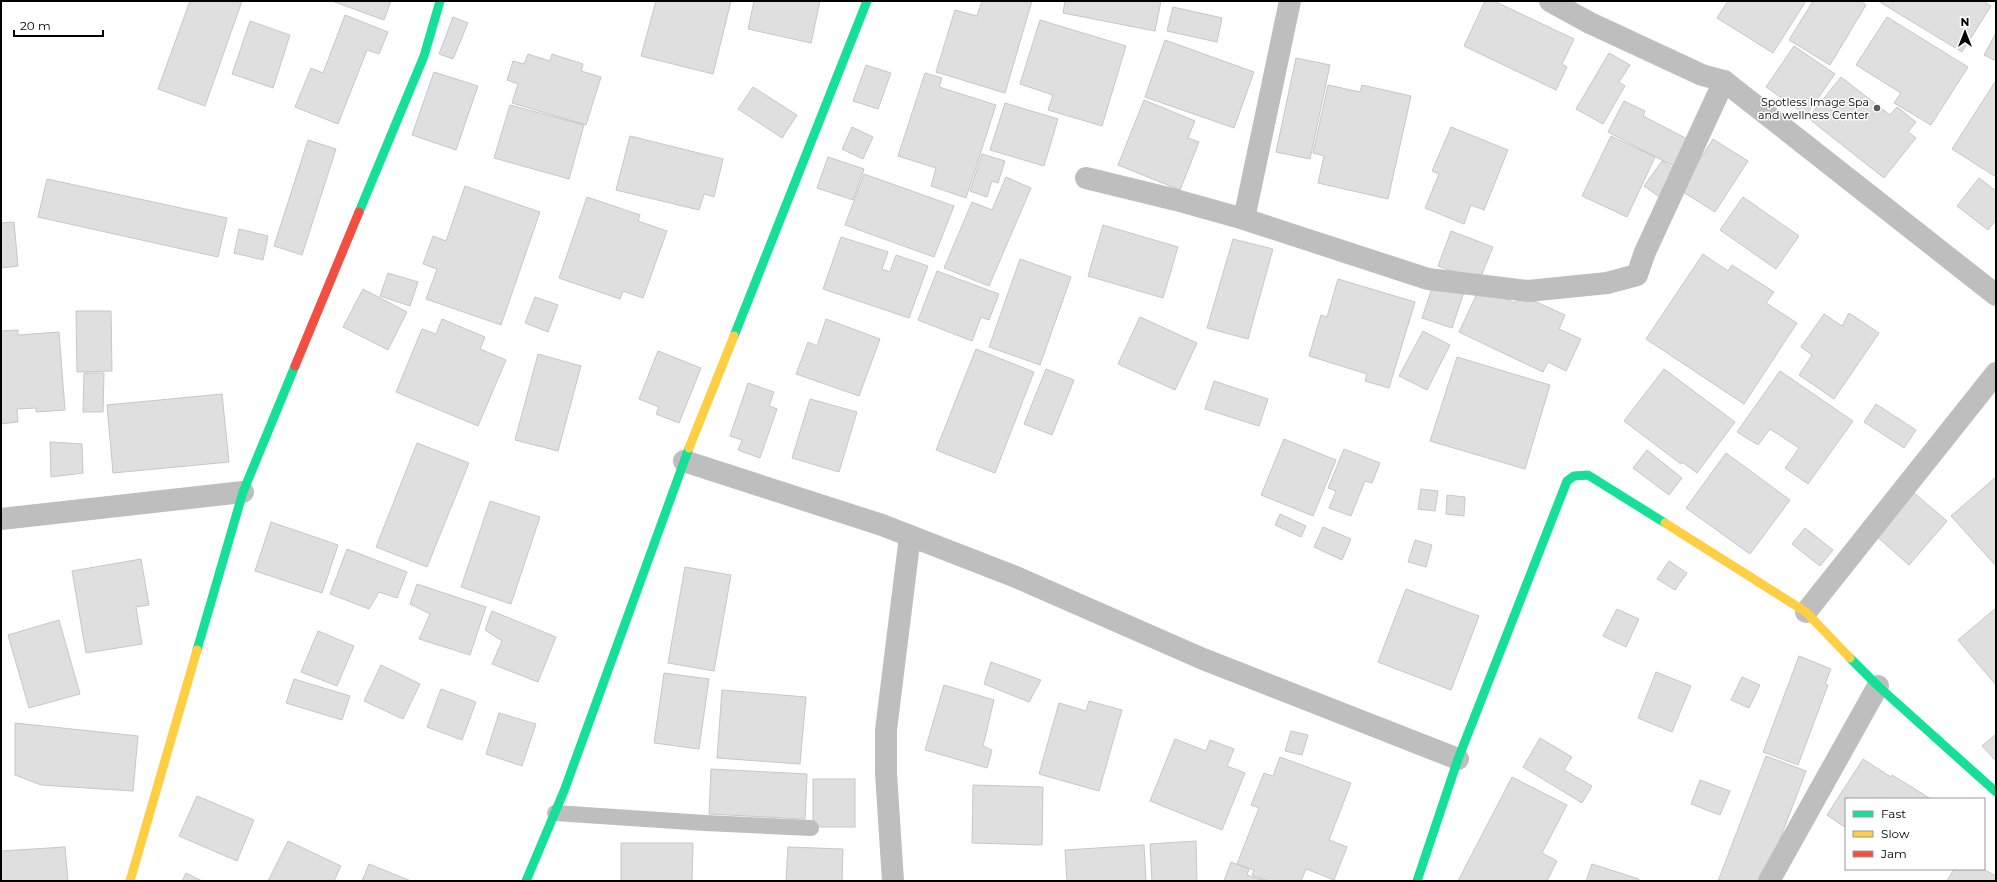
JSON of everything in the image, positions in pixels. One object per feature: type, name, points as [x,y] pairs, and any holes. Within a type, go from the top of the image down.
[{"type":"street","points":[[130,881],[243,492],[424,56],[440,1]]},
{"type":"street","points":[[526,881],[555,812],[684,461],[867,1]]},
{"type":"street","points":[[1244,219],[1290,1]]},
{"type":"street","points":[[1550,1],[1590,23],[1702,76],[1724,81],[1996,295]]},
{"type":"street","points":[[1086,178],[1176,200],[1244,219],[1428,279],[1528,291],[1607,283],[1637,275],[1645,252],[1724,81]]},
{"type":"street","points":[[1806,612],[1996,373]]},
{"type":"street","points":[[684,461],[771,488],[910,536],[1016,576],[1203,659],[1458,759]]},
{"type":"street","points":[[1417,881],[1458,759],[1567,481],[1574,476],[1588,475],[1806,612],[1878,686],[1996,792]]},
{"type":"street","points":[[1,519],[243,492]]},
{"type":"street","points":[[893,881],[886,773],[886,730],[910,536]]},
{"type":"street","points":[[1769,881],[1878,686]]},
{"type":"lane","points":[[555,812],[705,823],[811,828]]},
{"type":"building","points":[[190,1],[242,1],[205,106],[158,89]]},
{"type":"building","points":[[332,1],[391,1],[384,20]]},
{"type":"building","points":[[656,1],[731,1],[713,74],[641,56]]},
{"type":"building","points":[[754,1],[820,1],[811,43],[748,29]]},
{"type":"building","points":[[982,1],[1032,1],[1005,93],[936,72],[955,10],[977,16]]},
{"type":"building","points":[[1065,1],[1161,1],[1155,31],[1063,13]]},
{"type":"building","points":[[1485,1],[1494,1],[1574,39],[1562,64],[1567,67],[1556,90],[1464,46]]},
{"type":"building","points":[[1728,1],[1806,1],[1773,53],[1717,18]]},
{"type":"building","points":[[1813,1],[1860,1],[1866,5],[1830,65],[1789,40]]},
{"type":"building","points":[[1878,1],[1983,1],[1991,6],[1962,52]]},
{"type":"building","points":[[1173,7],[1222,18],[1217,42],[1167,31]]},
{"type":"building","points":[[345,15],[388,32],[379,54],[367,50],[338,124],[295,107],[311,68],[323,73]]},
{"type":"building","points":[[453,17],[468,23],[453,59],[439,54]]},
{"type":"building","points":[[1887,17],[1968,67],[1931,125],[1894,103],[1901,93],[1856,65]]},
{"type":"building","points":[[1040,20],[1126,46],[1102,126],[1048,110],[1053,95],[1020,84]]},
{"type":"building","points":[[250,21],[290,35],[273,88],[232,74]]},
{"type":"building","points":[[1996,33],[1996,61],[1984,55]]},
{"type":"building","points":[[1165,40],[1254,72],[1234,128],[1145,97]]},
{"type":"building","points":[[1794,46],[1835,74],[1806,115],[1766,87]]},
{"type":"building","points":[[1609,53],[1630,65],[1619,82],[1625,86],[1603,124],[1576,109]]},
{"type":"building","points":[[528,54],[550,61],[552,54],[583,64],[581,71],[601,77],[586,125],[512,103],[518,84],[507,80],[513,61],[524,64]]},
{"type":"building","points":[[1296,58],[1330,65],[1310,159],[1276,152]]},
{"type":"building","points":[[866,65],[891,73],[878,109],[853,101]]},
{"type":"building","points":[[434,72],[478,86],[456,150],[412,135]]},
{"type":"building","points":[[925,73],[942,78],[939,87],[996,105],[966,198],[931,186],[936,168],[898,156]]},
{"type":"building","points":[[1841,77],[1890,115],[1897,107],[1916,122],[1908,132],[1916,138],[1884,178],[1808,118]]},
{"type":"building","points":[[1995,82],[1996,83],[1996,177],[1952,149]]},
{"type":"building","points":[[1328,85],[1360,92],[1362,85],[1411,96],[1388,199],[1318,183],[1324,156],[1313,153]]},
{"type":"building","points":[[753,87],[797,115],[782,138],[738,109]]},
{"type":"building","points":[[1144,100],[1195,121],[1188,138],[1199,142],[1180,190],[1118,165]]},
{"type":"building","points":[[1624,101],[1645,111],[1643,116],[1695,143],[1681,170],[1608,132]]},
{"type":"building","points":[[1005,103],[1058,119],[1044,166],[990,150]]},
{"type":"building","points":[[510,105],[584,125],[569,179],[494,158]]},
{"type":"building","points":[[852,127],[873,137],[863,159],[842,149]]},
{"type":"building","points":[[1451,127],[1508,150],[1484,210],[1471,205],[1464,224],[1425,208],[1439,174],[1432,171]]},
{"type":"building","points":[[630,136],[723,159],[714,197],[704,194],[699,210],[616,190]]},
{"type":"building","points":[[1611,136],[1655,157],[1627,217],[1582,196]]},
{"type":"building","points":[[1713,139],[1748,161],[1715,212],[1680,190]]},
{"type":"building","points":[[308,140],[336,149],[302,255],[274,246]]},
{"type":"building","points":[[982,154],[1005,161],[998,183],[992,181],[987,197],[970,191]]},
{"type":"building","points":[[828,157],[864,169],[853,200],[817,188]]},
{"type":"building","points":[[1662,161],[1679,173],[1661,198],[1644,186]]},
{"type":"building","points":[[864,174],[954,206],[934,257],[845,225]]},
{"type":"building","points":[[1006,177],[1031,188],[989,286],[944,268],[972,202],[992,210]]},
{"type":"building","points":[[1979,178],[1996,191],[1996,220],[1988,230],[1957,206]]},
{"type":"building","points":[[47,179],[227,218],[218,257],[38,217]]},
{"type":"building","points":[[465,186],[540,212],[501,325],[426,299],[437,269],[423,264],[433,236],[446,241]]},
{"type":"building","points":[[587,197],[640,215],[638,221],[667,231],[643,298],[623,291],[620,299],[559,278]]},
{"type":"building","points":[[1743,197],[1799,236],[1776,269],[1720,230]]},
{"type":"building","points":[[14,222],[18,266],[1,268],[1,223]]},
{"type":"building","points":[[1103,225],[1178,247],[1163,298],[1088,276]]},
{"type":"building","points":[[239,229],[268,236],[263,260],[234,253]]},
{"type":"building","points":[[1451,231],[1493,247],[1479,281],[1438,266]]},
{"type":"building","points":[[841,237],[888,252],[882,269],[890,272],[896,255],[928,266],[909,318],[823,289]]},
{"type":"building","points":[[1233,239],[1273,249],[1248,339],[1207,328]]},
{"type":"building","points":[[1703,254],[1728,271],[1732,265],[1774,292],[1766,303],[1797,323],[1744,404],[1646,339]]},
{"type":"building","points":[[1020,259],[1071,277],[1040,365],[989,347]]},
{"type":"building","points":[[937,271],[999,294],[989,320],[981,317],[972,341],[918,320]]},
{"type":"building","points":[[388,273],[418,282],[410,306],[380,296]]},
{"type":"building","points":[[1338,279],[1415,302],[1389,388],[1365,381],[1367,374],[1309,356],[1321,315],[1327,317]]},
{"type":"building","points":[[1434,282],[1464,292],[1452,328],[1422,318]]},
{"type":"building","points":[[1480,287],[1515,303],[1519,294],[1565,315],[1559,329],[1581,339],[1566,371],[1548,362],[1543,372],[1459,332]]},
{"type":"building","points":[[363,289],[407,312],[388,350],[343,327]]},
{"type":"building","points":[[535,297],[558,305],[548,332],[525,323]]},
{"type":"building","points":[[76,311],[111,311],[112,371],[77,372]]},
{"type":"building","points":[[1849,313],[1879,333],[1834,399],[1799,375],[1812,355],[1801,347],[1824,314],[1842,326]]},
{"type":"building","points":[[1140,317],[1197,343],[1175,390],[1118,364]]},
{"type":"building","points":[[442,319],[485,337],[480,349],[506,360],[478,426],[396,392],[422,329],[436,334]]},
{"type":"building","points":[[826,319],[880,339],[859,396],[796,374],[808,342],[817,346]]},
{"type":"building","points":[[18,330],[18,335],[59,332],[65,410],[36,412],[36,408],[17,409],[18,422],[1,424],[1,331]]},
{"type":"building","points":[[1423,331],[1450,345],[1427,390],[1399,376]]},
{"type":"building","points":[[976,349],[1034,372],[995,473],[936,450]]},
{"type":"building","points":[[658,351],[701,368],[679,423],[656,414],[659,407],[639,399]]},
{"type":"building","points":[[538,354],[581,366],[558,451],[515,440]]},
{"type":"building","points":[[1457,357],[1550,385],[1525,469],[1430,441]]},
{"type":"building","points":[[1046,369],[1074,380],[1052,435],[1024,424]]},
{"type":"building","points":[[1664,369],[1735,422],[1697,473],[1682,462],[1681,464],[1624,421]]},
{"type":"building","points":[[1780,371],[1853,421],[1808,484],[1785,468],[1799,448],[1770,429],[1758,445],[1737,432]]},
{"type":"building","points":[[84,373],[104,373],[103,412],[83,412]]},
{"type":"building","points":[[1214,381],[1268,399],[1259,426],[1205,409]]},
{"type":"building","points":[[748,383],[774,392],[769,406],[777,409],[760,458],[738,450],[742,440],[730,436]]},
{"type":"building","points":[[222,394],[229,462],[113,473],[107,405]]},
{"type":"building","points":[[810,399],[857,412],[839,472],[792,458]]},
{"type":"building","points":[[1876,404],[1916,430],[1904,448],[1864,422]]},
{"type":"building","points":[[1284,439],[1336,460],[1313,516],[1261,495]]},
{"type":"building","points":[[50,442],[82,444],[83,473],[51,477]]},
{"type":"building","points":[[417,443],[469,463],[427,567],[376,547]]},
{"type":"building","points":[[1344,449],[1380,463],[1372,483],[1365,481],[1351,516],[1329,508],[1336,491],[1328,488]]},
{"type":"building","points":[[1647,450],[1682,478],[1669,495],[1633,468]]},
{"type":"building","points":[[1726,453],[1790,500],[1750,554],[1686,508]]},
{"type":"building","points":[[1996,477],[1996,566],[1951,516]]},
{"type":"building","points":[[1421,489],[1438,491],[1435,511],[1418,509]]},
{"type":"building","points":[[1913,492],[1947,521],[1909,565],[1875,535]]},
{"type":"building","points":[[1447,495],[1465,497],[1464,516],[1446,514]]},
{"type":"building","points":[[490,501],[540,517],[511,604],[461,587]]},
{"type":"building","points":[[1280,514],[1306,526],[1301,537],[1275,525]]},
{"type":"building","points":[[271,522],[338,545],[322,593],[255,571]]},
{"type":"building","points":[[1323,527],[1351,539],[1342,560],[1314,547]]},
{"type":"building","points":[[1805,528],[1833,550],[1820,566],[1792,544]]},
{"type":"building","points":[[1415,540],[1432,545],[1426,567],[1408,562]]},
{"type":"building","points":[[347,549],[407,572],[397,598],[379,592],[369,609],[330,594]]},
{"type":"building","points":[[141,559],[149,605],[136,607],[142,644],[86,653],[72,571]]},
{"type":"building","points":[[1669,561],[1687,573],[1675,590],[1657,579]]},
{"type":"building","points":[[685,567],[731,575],[714,671],[668,663]]},
{"type":"building","points":[[417,584],[486,607],[470,655],[419,639],[430,614],[410,604]]},
{"type":"building","points":[[1406,589],[1479,616],[1451,690],[1378,662]]},
{"type":"building","points":[[1996,608],[1996,685],[1958,640]]},
{"type":"building","points":[[1617,609],[1639,619],[1626,647],[1603,636]]},
{"type":"building","points":[[492,611],[556,637],[538,682],[492,664],[502,641],[485,630]]},
{"type":"building","points":[[59,620],[80,694],[29,708],[8,635]]},
{"type":"building","points":[[318,631],[354,646],[337,686],[301,672]]},
{"type":"building","points":[[1799,656],[1831,669],[1825,684],[1828,685],[1798,765],[1763,752]]},
{"type":"building","points":[[991,662],[1041,680],[1029,702],[984,684]]},
{"type":"building","points":[[381,665],[420,684],[403,719],[364,701]]},
{"type":"building","points":[[1656,672],[1691,686],[1672,732],[1638,718]]},
{"type":"building","points":[[664,673],[709,679],[699,749],[654,743]]},
{"type":"building","points":[[1742,677],[1760,685],[1749,708],[1731,700]]},
{"type":"building","points":[[294,679],[350,696],[342,720],[286,703]]},
{"type":"building","points":[[944,685],[994,700],[983,746],[992,750],[987,768],[925,750]]},
{"type":"building","points":[[441,689],[476,702],[462,740],[427,727]]},
{"type":"building","points":[[722,690],[806,697],[800,764],[717,758]]},
{"type":"building","points":[[1089,701],[1122,710],[1099,791],[1039,774],[1059,703],[1086,711]]},
{"type":"building","points":[[499,713],[536,724],[522,766],[486,754]]},
{"type":"building","points":[[15,723],[138,736],[133,791],[41,785],[15,775]]},
{"type":"building","points":[[1291,731],[1308,735],[1302,755],[1285,751]]},
{"type":"building","points":[[1996,734],[1996,761],[1982,746]]},
{"type":"building","points":[[1540,738],[1572,757],[1564,770],[1592,786],[1582,803],[1523,767]]},
{"type":"building","points":[[1175,739],[1206,751],[1210,740],[1234,749],[1227,766],[1245,773],[1222,830],[1150,801]]},
{"type":"building","points":[[1766,756],[1806,771],[1764,881],[1718,881]]},
{"type":"building","points":[[1280,757],[1351,783],[1329,840],[1347,847],[1334,880],[1306,869],[1301,881],[1268,881],[1252,875],[1254,870],[1237,864],[1259,808],[1251,805],[1264,773],[1273,776]]},
{"type":"building","points":[[1863,759],[1891,777],[1892,775],[1929,798],[1845,798],[1845,827],[1827,815]]},
{"type":"building","points":[[711,769],[807,774],[805,819],[709,814]]},
{"type":"building","points":[[1512,777],[1567,805],[1542,853],[1557,861],[1547,881],[1458,881]]},
{"type":"building","points":[[813,779],[855,779],[855,827],[813,827]]},
{"type":"building","points":[[1700,780],[1730,791],[1720,815],[1691,804]]},
{"type":"building","points":[[973,785],[1043,787],[1042,845],[972,843]]},
{"type":"building","points":[[197,796],[254,820],[237,861],[179,836]]},
{"type":"building","points":[[288,841],[341,866],[334,881],[268,881]]},
{"type":"building","points":[[1196,841],[1197,881],[1152,881],[1150,844]]},
{"type":"building","points":[[621,843],[693,843],[692,881],[621,881]]},
{"type":"building","points":[[1144,845],[1146,881],[1067,881],[1065,850]]},
{"type":"building","points":[[65,847],[68,881],[1,881],[1,851]]},
{"type":"building","points":[[788,847],[843,849],[842,881],[786,881]]},
{"type":"building","points":[[1231,862],[1249,869],[1247,875],[1265,881],[1224,881]]},
{"type":"building","points":[[369,864],[411,881],[362,881]]},
{"type":"building","points":[[1592,864],[1639,879],[1639,881],[1586,881]]},
{"type":"building","points":[[1953,870],[1985,870],[1996,876],[1996,881],[1947,881]]},
{"type":"building","points":[[186,873],[202,881],[182,881]]},
{"type":"traffic: fast","points":[[359,212],[424,56],[440,1]]},
{"type":"traffic: fast","points":[[734,336],[867,1]]},
{"type":"traffic: fast","points":[[197,650],[243,492],[295,366]]},
{"type":"traffic: fast","points":[[526,881],[564,791],[689,448]]},
{"type":"traffic: fast","points":[[1417,881],[1458,759],[1567,481],[1574,476],[1588,475],[1665,523]]},
{"type":"traffic: fast","points":[[1850,658],[1878,686],[1996,792]]},
{"type":"traffic: slow","points":[[689,448],[734,336]]},
{"type":"traffic: slow","points":[[1665,523],[1806,612],[1850,658]]},
{"type":"traffic: slow","points":[[130,881],[197,650]]},
{"type":"traffic: jam","points":[[295,366],[359,212]]},
{"type":"place","name":"Spotless Image Spa and wellness Center","points":[[1877,108]]}]
